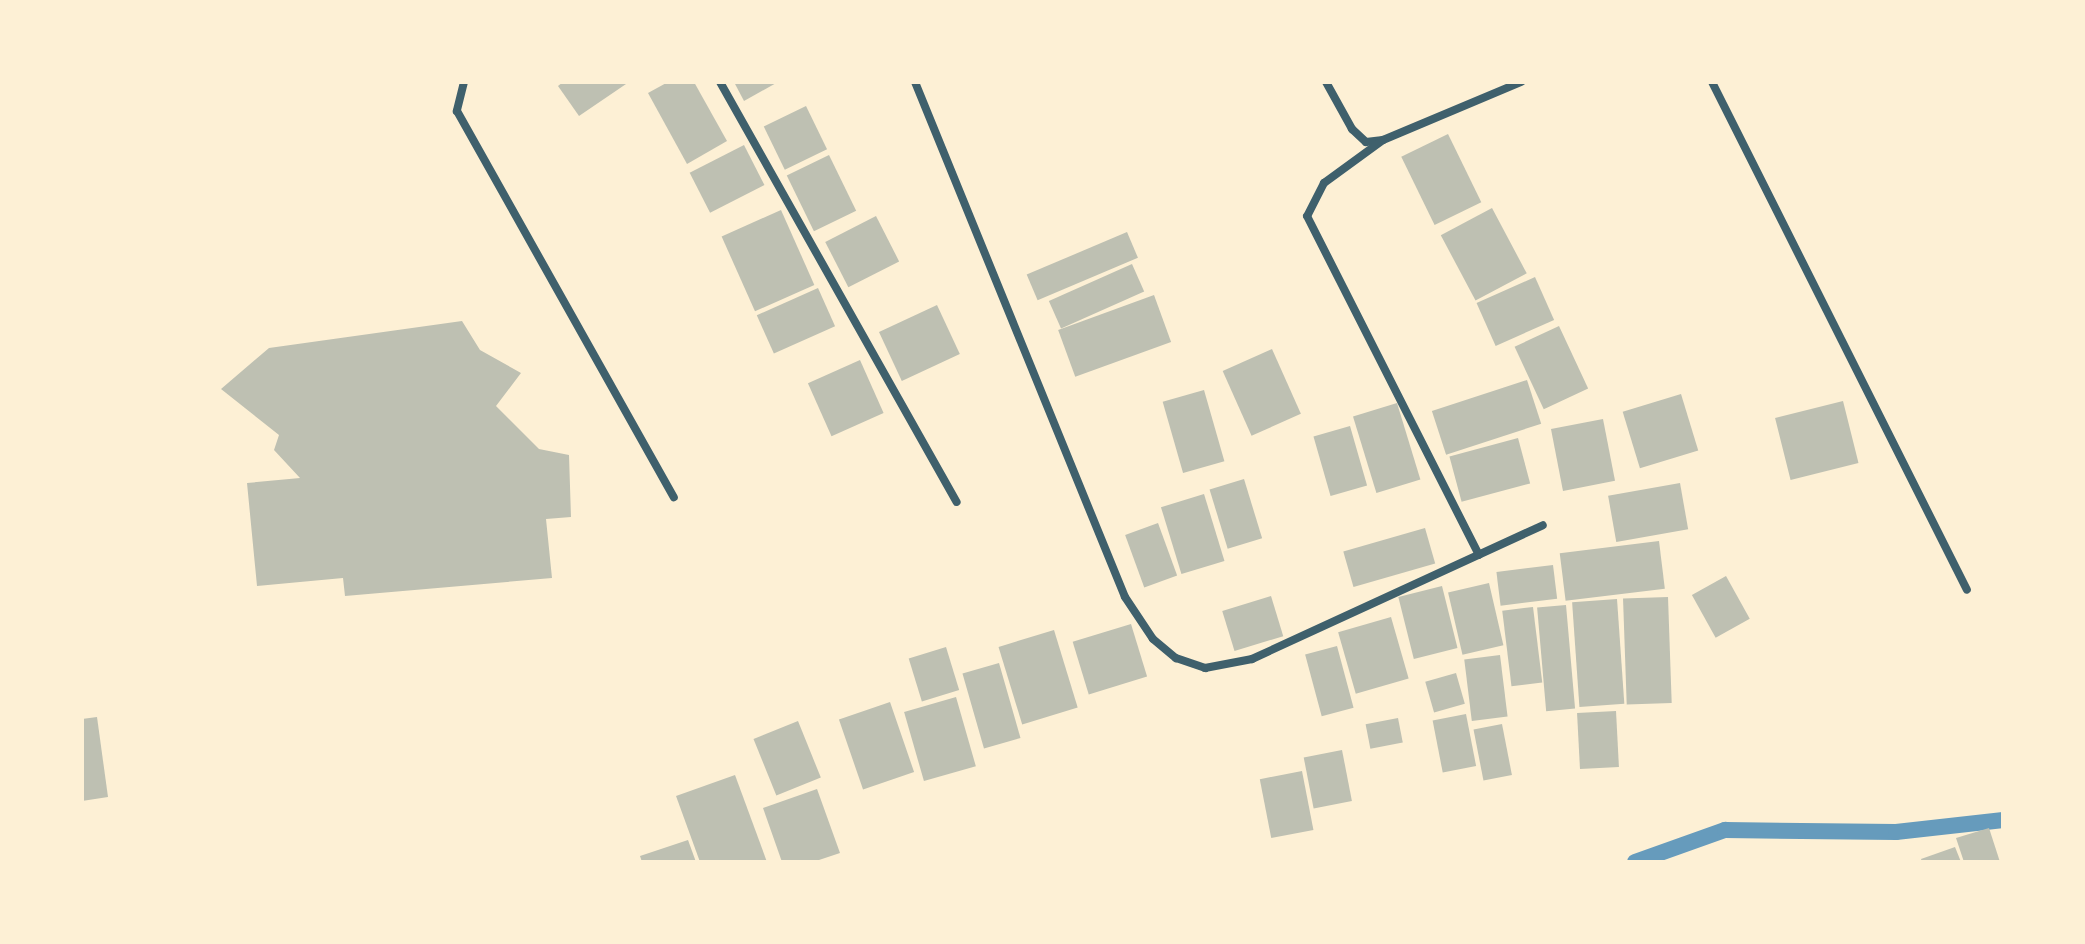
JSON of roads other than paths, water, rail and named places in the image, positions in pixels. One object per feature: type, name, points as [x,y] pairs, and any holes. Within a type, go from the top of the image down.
[{"type":"street","points":[[464,82],[457,111],[674,497]]},
{"type":"street","points":[[720,82],[957,502]]},
{"type":"street","points":[[915,82],[1125,597],[1153,639],[1176,658],[1205,668],[1252,659],[1543,525]]},
{"type":"street","points":[[1326,82],[1352,129],[1366,142],[1383,140]]},
{"type":"street","points":[[1479,555],[1307,216],[1324,183],[1383,140],[1521,82]]},
{"type":"street","points":[[1712,82],[1967,590]]},
{"type":"waterway","points":[[1635,862],[1725,830],[1896,832],[2003,820]]}]
